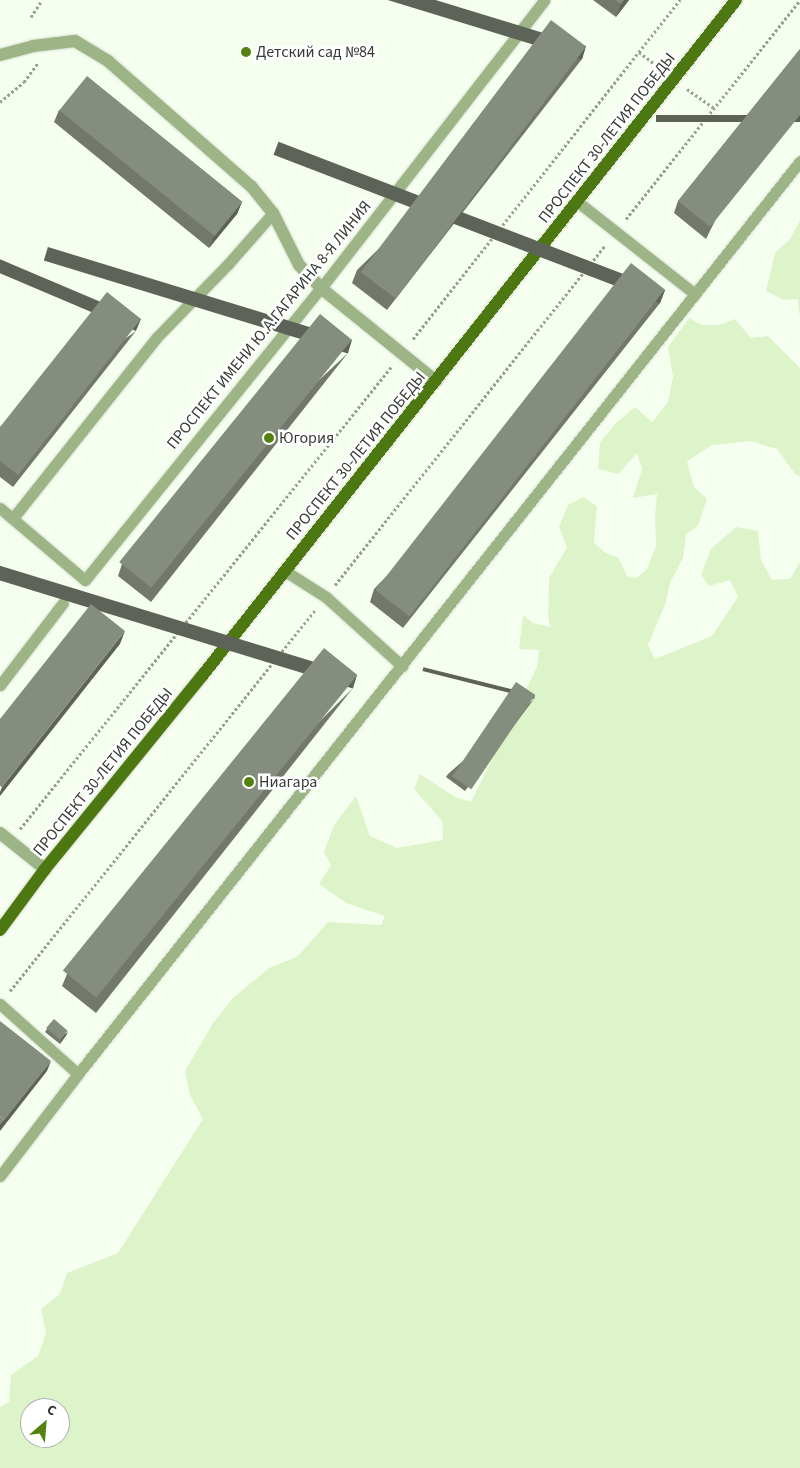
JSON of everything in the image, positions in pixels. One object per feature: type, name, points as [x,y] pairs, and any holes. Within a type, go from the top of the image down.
[{"type":"main road","name":"ПРОСПЕКТ 30-ЛЕТИЯ ПОБЕДЫ","points":[[0,930],[45,869],[202,676],[736,0]]},
{"type":"street","points":[[0,55],[33,46],[75,41],[108,61],[251,186],[273,213],[299,265],[321,288],[436,381]]},
{"type":"street","points":[[0,833],[45,869]]},
{"type":"lane","name":"ПРОСПЕКТ ИМЕНИ Ю.А.ГАГАРИНА 8-Я ЛИНИЯ","points":[[0,508],[85,580],[321,288],[544,0]]},
{"type":"lane","points":[[0,1176],[78,1074],[800,161]]},
{"type":"lane","points":[[578,202],[695,294]]},
{"type":"lane","points":[[13,518],[157,337],[273,213]]},
{"type":"lane","points":[[285,571],[326,597],[402,666]]},
{"type":"lane","points":[[0,685],[63,603]]},
{"type":"lane","points":[[3,1000],[78,1074]]},
{"type":"path","points":[[31,17],[42,0]]},
{"type":"path","points":[[10,841],[402,354],[680,0]]},
{"type":"path","points":[[3,1000],[800,0]]},
{"type":"path","points":[[0,102],[24,82],[38,63]]},
{"type":"green space","points":[[800,220],[800,318],[798,299],[784,300],[766,291],[775,253],[790,239]]},
{"type":"green space","points":[[689,318],[702,325],[719,325],[735,319],[751,338],[768,336],[800,368],[800,476],[795,474],[777,449],[751,441],[712,445],[687,461],[694,487],[707,499],[698,526],[686,534],[683,558],[670,583],[666,602],[648,645],[655,659],[712,636],[738,597],[730,580],[709,586],[701,575],[711,549],[736,527],[758,531],[761,560],[772,580],[790,579],[800,562],[800,1468],[0,1468],[0,1407],[9,1402],[11,1375],[38,1356],[46,1333],[41,1309],[60,1294],[67,1273],[118,1253],[203,1119],[190,1095],[185,1071],[213,1023],[233,998],[269,968],[298,956],[328,922],[381,925],[385,916],[346,903],[319,884],[331,865],[324,852],[334,825],[356,796],[370,836],[397,848],[443,840],[442,821],[414,789],[420,774],[455,797],[471,802],[537,667],[539,650],[519,649],[523,615],[533,623],[550,627],[548,615],[549,578],[567,547],[559,527],[568,505],[583,497],[597,506],[594,543],[606,553],[619,558],[627,576],[637,578],[647,569],[656,546],[655,515],[657,494],[633,498],[642,469],[637,453],[618,474],[598,469],[600,442],[616,423],[635,407],[652,422],[668,402],[673,377],[668,347]]},
{"type":"building","points":[[615,0],[624,0],[621,4]]},
{"type":"building","points":[[551,20],[586,46],[396,299],[361,272]]},
{"type":"building","points":[[800,49],[800,115],[710,227],[678,201]]},
{"type":"building","points":[[87,76],[242,202],[215,236],[59,110]]},
{"type":"building","points":[[631,263],[665,289],[409,616],[376,590]]},
{"type":"building","points":[[107,292],[141,319],[18,475],[0,461],[0,427]]},
{"type":"building","points":[[320,314],[352,340],[151,588],[119,562]]},
{"type":"building","points":[[91,604],[125,631],[2,787],[0,786],[0,719]]},
{"type":"building","points":[[324,648],[357,675],[96,998],[63,971]]},
{"type":"building","points":[[516,682],[535,695],[471,789],[452,777]]},
{"type":"building","points":[[54,1019],[68,1031],[60,1040],[46,1028]]},
{"type":"building","points":[[0,1021],[51,1061],[3,1122],[4,1119],[0,1116]]},
{"type":"building","points":[[0,1116],[4,1119],[0,1124]]},
{"type":"place","name":"Детский сад №84","points":[[246,52]]},
{"type":"place","name":"Югория","points":[[269,438]]},
{"type":"place","name":"Ниагара","points":[[249,782]]}]
